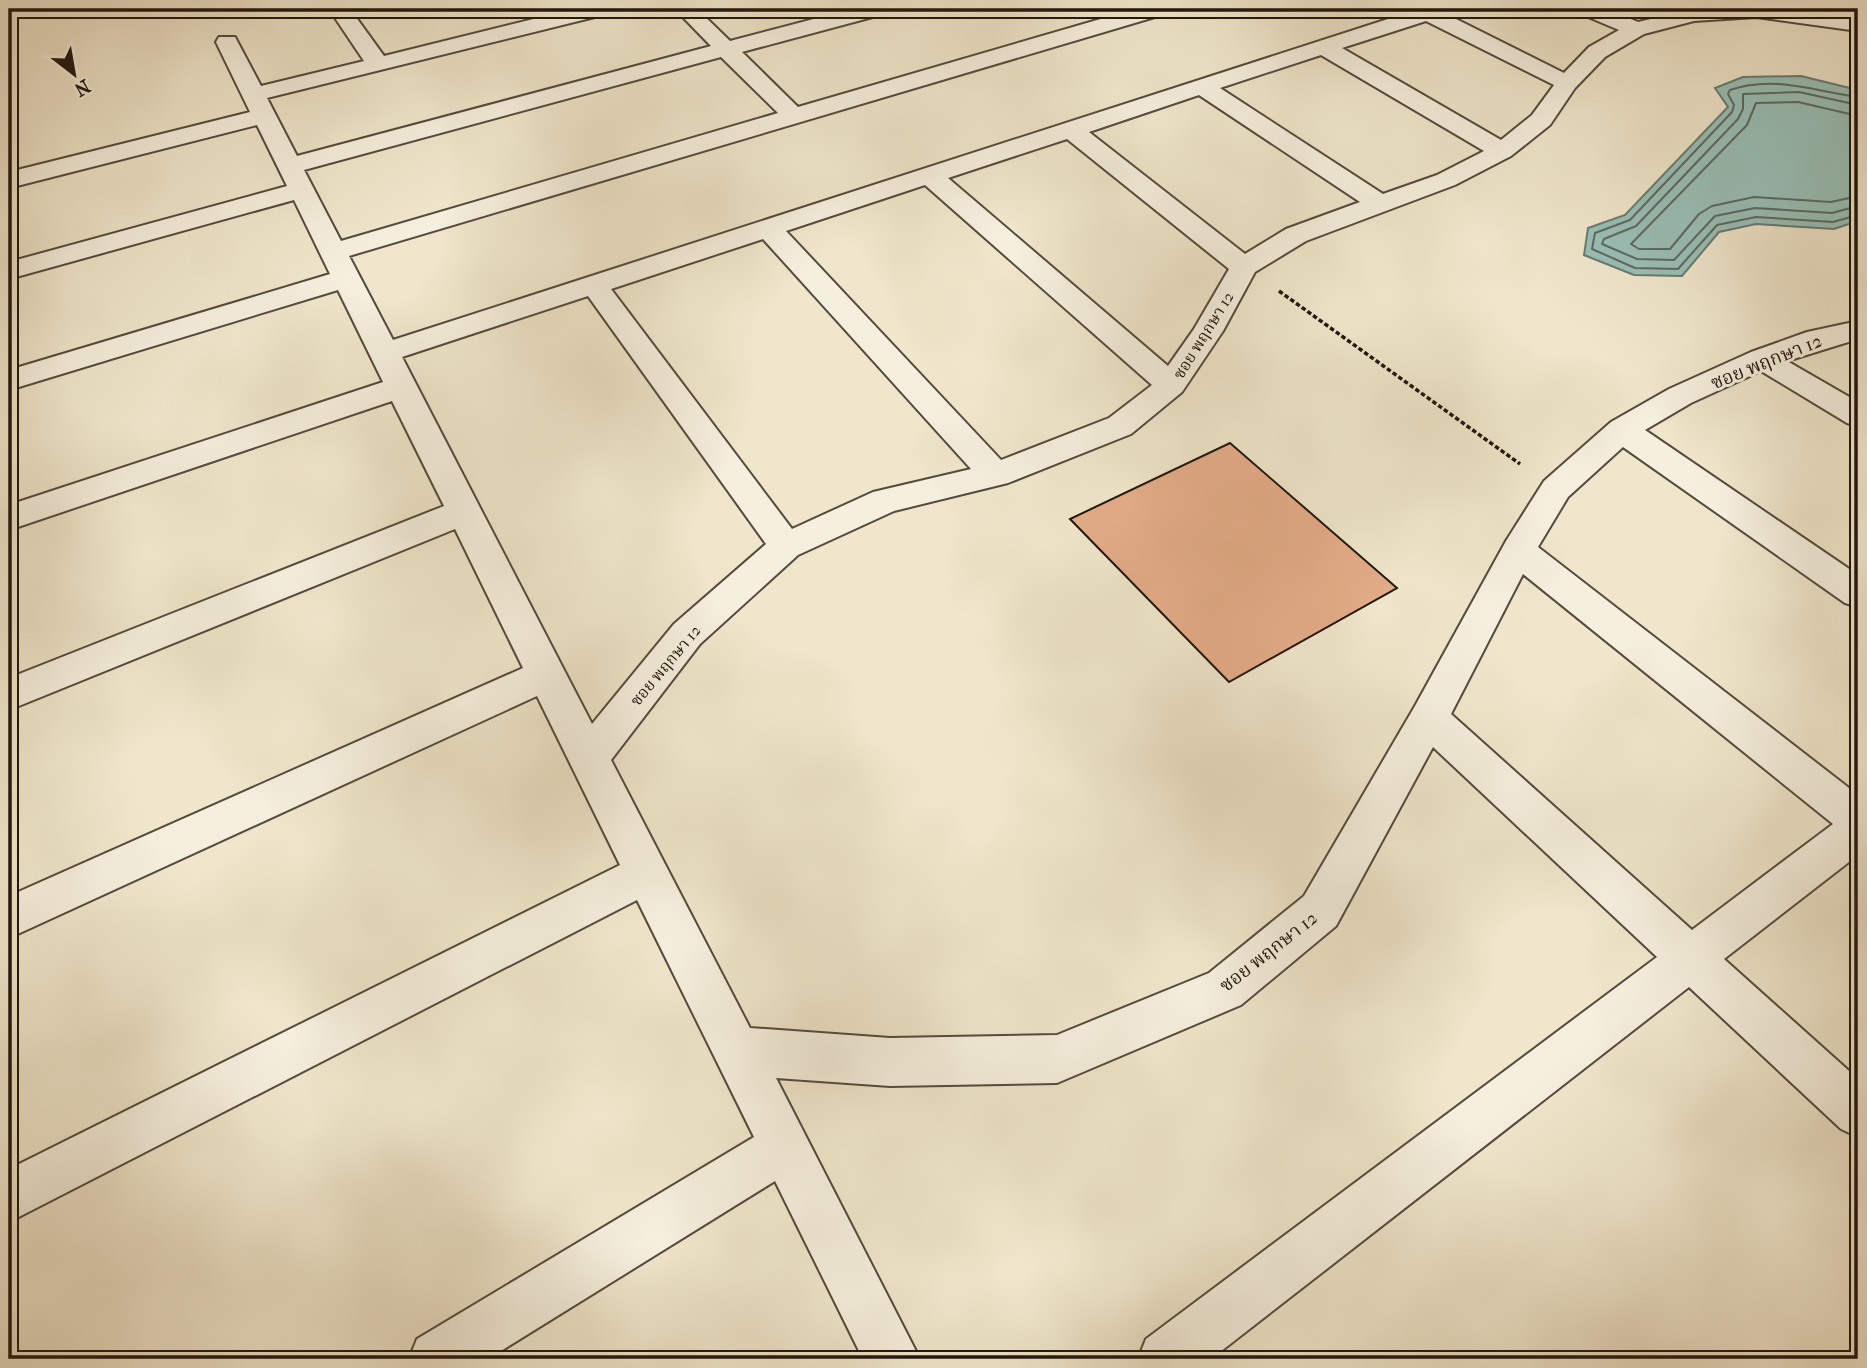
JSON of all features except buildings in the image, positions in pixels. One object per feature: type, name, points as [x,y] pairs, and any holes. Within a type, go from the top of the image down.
[{"type":"street","points":[[339,9],[378,64]]},
{"type":"street","points":[[503,9],[520,29]]},
{"type":"street","points":[[9,180],[259,105],[378,64],[600,9]]},
{"type":"street","points":[[685,9],[794,116]]},
{"type":"street","points":[[9,271],[296,178],[727,48],[876,9]]},
{"type":"street","points":[[9,380],[339,265],[794,116],[1157,9]]},
{"type":"street","points":[[1589,9],[1636,29]]},
{"type":"street","name":"ซอย พฤกษา 12","points":[[588,759],[687,634],[786,546],[885,501],[996,475],[1120,426],[1171,386],[1208,331],[1244,267],[1296,236],[1446,180],[1502,151],[1541,120],[1567,83],[1597,52],[1636,29],[1694,15],[1758,10],[1858,24]]},
{"type":"street","points":[[384,353],[1434,11],[1567,83]]},
{"type":"street","points":[[227,42],[892,1359]]},
{"type":"street","points":[[1322,47],[1502,151]]},
{"type":"street","points":[[1202,87],[1380,204]]},
{"type":"street","points":[[1070,129],[1244,267]]},
{"type":"street","points":[[929,175],[1171,386]]},
{"type":"street","points":[[768,228],[996,475]]},
{"type":"street","points":[[593,284],[786,546]]},
{"type":"street","name":"ซอย พฤกษา 12","points":[[736,1051],[890,1062],[1058,1059],[1225,989],[1320,911],[1429,718],[1518,550],[1556,489],[1622,430],[1680,396],[1762,359],[1818,339],[1858,330]]},
{"type":"street","points":[[1762,359],[1858,416]]},
{"type":"street","points":[[9,518],[401,387]]},
{"type":"street","points":[[1622,430],[1858,593]]},
{"type":"street","points":[[9,694],[464,512]]},
{"type":"street","points":[[1518,550],[1858,819]]},
{"type":"street","points":[[9,917],[546,675]]},
{"type":"street","points":[[1429,718],[1858,1112]]},
{"type":"street","points":[[1166,1359],[1858,830]]},
{"type":"street","points":[[9,1196],[646,874]]},
{"type":"street","points":[[437,1359],[784,1147]]},
{"type":"path","points":[[1244,267],[1556,489]]},
{"type":"water","points":[[1801,76],[1858,90],[1858,221],[1834,229],[1756,224],[1719,232],[1682,276],[1634,275],[1584,255],[1588,228],[1625,215],[1728,107],[1715,88],[1743,77]]}]
